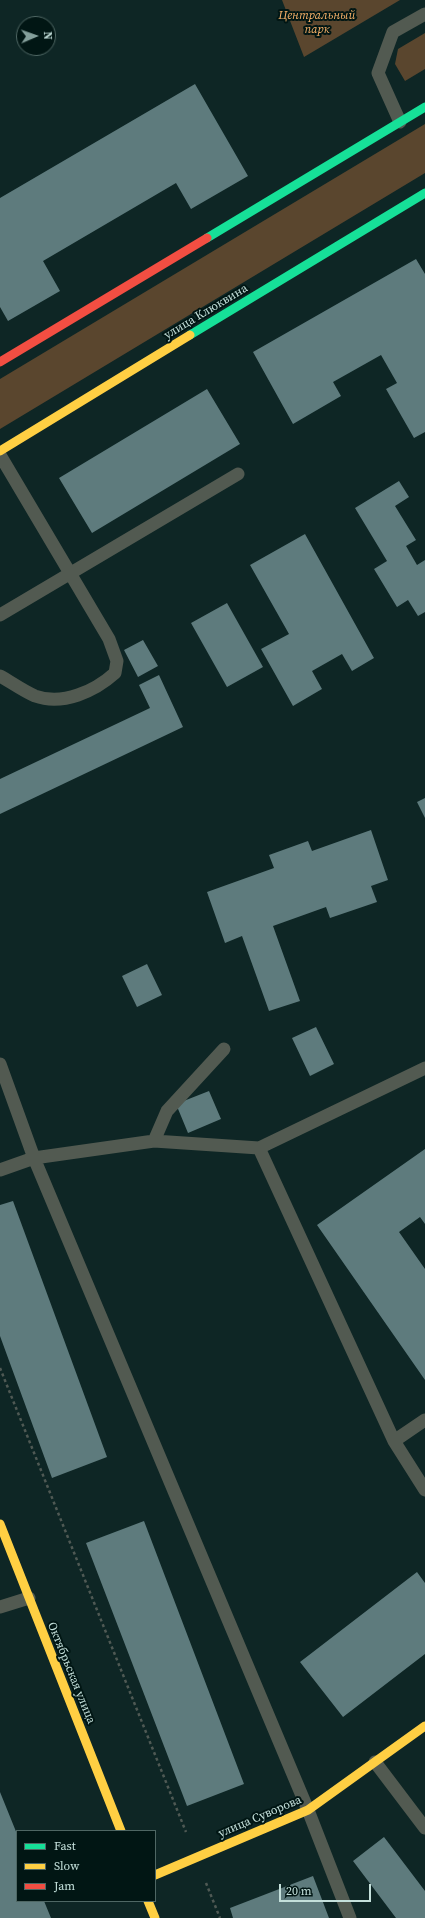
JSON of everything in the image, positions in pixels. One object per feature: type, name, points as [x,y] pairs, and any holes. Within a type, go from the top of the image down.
[{"type":"street","points":[[0,362],[425,107]]},
{"type":"street","name":"улица Клюквина","points":[[0,451],[425,193]]},
{"type":"street","name":"Октябрьская улица","points":[[0,1524],[120,1830]]},
{"type":"street","name":"улица Суворова","points":[[156,1875],[308,1810],[425,1726]]},
{"type":"street","points":[[148,1902],[155,1918]]},
{"type":"lane","points":[[400,122],[378,73],[393,32],[425,14]]},
{"type":"lane","points":[[0,455],[109,639],[117,661],[115,673],[104,682],[79,695],[62,699],[36,696],[0,676]]},
{"type":"lane","points":[[0,615],[238,474]]},
{"type":"lane","points":[[154,1141],[167,1111],[224,1049]]},
{"type":"lane","points":[[0,1064],[34,1158],[308,1810],[350,1918]]},
{"type":"lane","points":[[0,1170],[34,1158],[154,1141],[259,1148],[425,1068]]},
{"type":"lane","points":[[259,1148],[394,1441],[425,1490]]},
{"type":"lane","points":[[394,1441],[425,1420]]},
{"type":"lane","points":[[0,1607],[29,1598]]},
{"type":"lane","points":[[375,1762],[425,1828]]},
{"type":"path","points":[[0,1368],[220,1918]]},
{"type":"green space","name":"Центральный парк","points":[[282,0],[400,0],[304,57]]},
{"type":"green space","points":[[425,33],[425,69],[405,81],[395,64],[398,49]]},
{"type":"green space","points":[[425,124],[425,173],[0,429],[0,379]]},
{"type":"building","points":[[195,84],[248,176],[191,209],[176,183],[43,261],[60,291],[8,321],[0,307],[0,198]]},
{"type":"building","points":[[416,259],[425,274],[425,432],[414,438],[386,389],[397,383],[381,355],[333,382],[341,396],[293,424],[253,352]]},
{"type":"building","points":[[207,389],[240,444],[92,533],[59,478]]},
{"type":"building","points":[[399,481],[409,497],[395,506],[416,540],[406,546],[417,565],[425,560],[425,612],[418,616],[408,600],[397,607],[374,569],[387,561],[355,508]]},
{"type":"building","points":[[305,534],[374,658],[352,671],[342,654],[312,671],[322,689],[293,706],[261,649],[289,634],[250,565]]},
{"type":"building","points":[[227,603],[263,667],[227,687],[191,623]]},
{"type":"building","points":[[143,640],[158,666],[138,677],[124,650]]},
{"type":"building","points":[[159,675],[183,727],[0,814],[0,779],[150,708],[139,685]]},
{"type":"building","points":[[425,798],[425,818],[417,802]]},
{"type":"building","points":[[371,830],[388,880],[371,886],[377,902],[330,918],[326,907],[273,926],[300,1001],[269,1011],[242,936],[225,943],[207,892],[274,868],[269,855],[308,841],[312,851]]},
{"type":"building","points":[[147,964],[162,995],[137,1007],[122,976]]},
{"type":"building","points":[[316,1027],[334,1064],[310,1076],[292,1038]]},
{"type":"building","points":[[209,1091],[221,1119],[188,1133],[176,1104]]},
{"type":"building","points":[[425,1149],[425,1224],[420,1217],[399,1232],[425,1269],[425,1380],[317,1225]]},
{"type":"building","points":[[13,1201],[107,1457],[52,1478],[0,1336],[0,1205]]},
{"type":"building","points":[[144,1521],[244,1784],[187,1806],[86,1543]]},
{"type":"building","points":[[417,1572],[425,1583],[425,1654],[343,1717],[300,1662]]},
{"type":"building","points":[[0,1792],[16,1832],[16,1902],[44,1902],[51,1918],[0,1918]]},
{"type":"building","points":[[384,1837],[425,1891],[425,1918],[396,1918],[353,1861]]},
{"type":"building","points":[[313,1876],[329,1918],[233,1918],[230,1908]]},
{"type":"traffic: fast","points":[[207,238],[425,107]]},
{"type":"traffic: fast","points":[[190,335],[425,193]]},
{"type":"traffic: slow","points":[[0,451],[190,335]]},
{"type":"traffic: slow","points":[[0,1524],[121,1830]]},
{"type":"traffic: slow","points":[[156,1875],[308,1810],[425,1726]]},
{"type":"traffic: slow","points":[[148,1902],[155,1918]]},
{"type":"traffic: jam","points":[[0,362],[207,238]]}]
